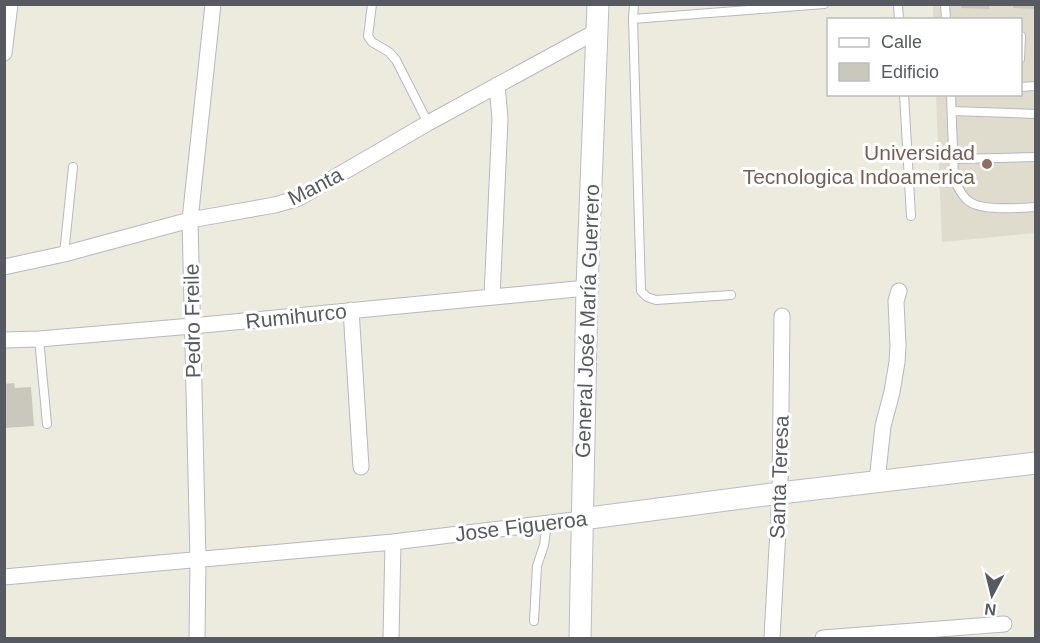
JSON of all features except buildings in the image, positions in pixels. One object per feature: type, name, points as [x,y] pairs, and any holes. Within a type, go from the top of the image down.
[{"type":"street","points":[[4,53],[10,4]]},
{"type":"street","name":"Pedro Freile","points":[[197,639],[198,560],[190,220],[213,4]]},
{"type":"street","name":"General José María Guerrero","points":[[580,639],[587,288],[598,4]]},
{"type":"street","name":"Manta","points":[[4,267],[64,254],[190,220],[275,205],[299,198],[428,123],[597,30]]},
{"type":"street","points":[[492,297],[500,119],[497,85]]},
{"type":"street","name":"Rumihurco","points":[[4,340],[192,326],[587,288]]},
{"type":"street","points":[[877,481],[883,426],[897,362],[896,301],[899,291]]},
{"type":"street","points":[[351,310],[361,467]]},
{"type":"street","name":"Santa Teresa","points":[[772,639],[780,493],[782,316]]},
{"type":"street","name":"Jose Figueroa","points":[[4,577],[393,543],[1035,463]]},
{"type":"street","points":[[391,639],[393,543]]},
{"type":"street","points":[[823,639],[1004,624]]},
{"type":"lane","points":[[372,4],[368,36],[372,42],[389,52],[396,60],[428,123]]},
{"type":"lane","points":[[634,4],[641,291],[647,297],[656,300],[731,295]]},
{"type":"lane","points":[[633,19],[824,4]]},
{"type":"lane","points":[[903,96],[911,216]]},
{"type":"lane","points":[[951,96],[954,178],[959,190],[970,202],[986,207],[1035,207]]},
{"type":"lane","points":[[952,111],[1035,114]]},
{"type":"lane","points":[[954,159],[1035,157]]},
{"type":"lane","points":[[64,254],[73,167]]},
{"type":"lane","points":[[39,339],[47,424]]},
{"type":"lane","points":[[534,621],[537,566],[544,545],[547,523]]},
{"type":"shaded area","name":"Universidad Tecnologica Indoamerica","points":[[933,5],[1035,5],[1035,233],[942,242],[936,96],[1022,96],[1022,18],[933,18]]},
{"type":"place","name":"Universidad Tecnologica Indoamerica","points":[[987,164]]}]
